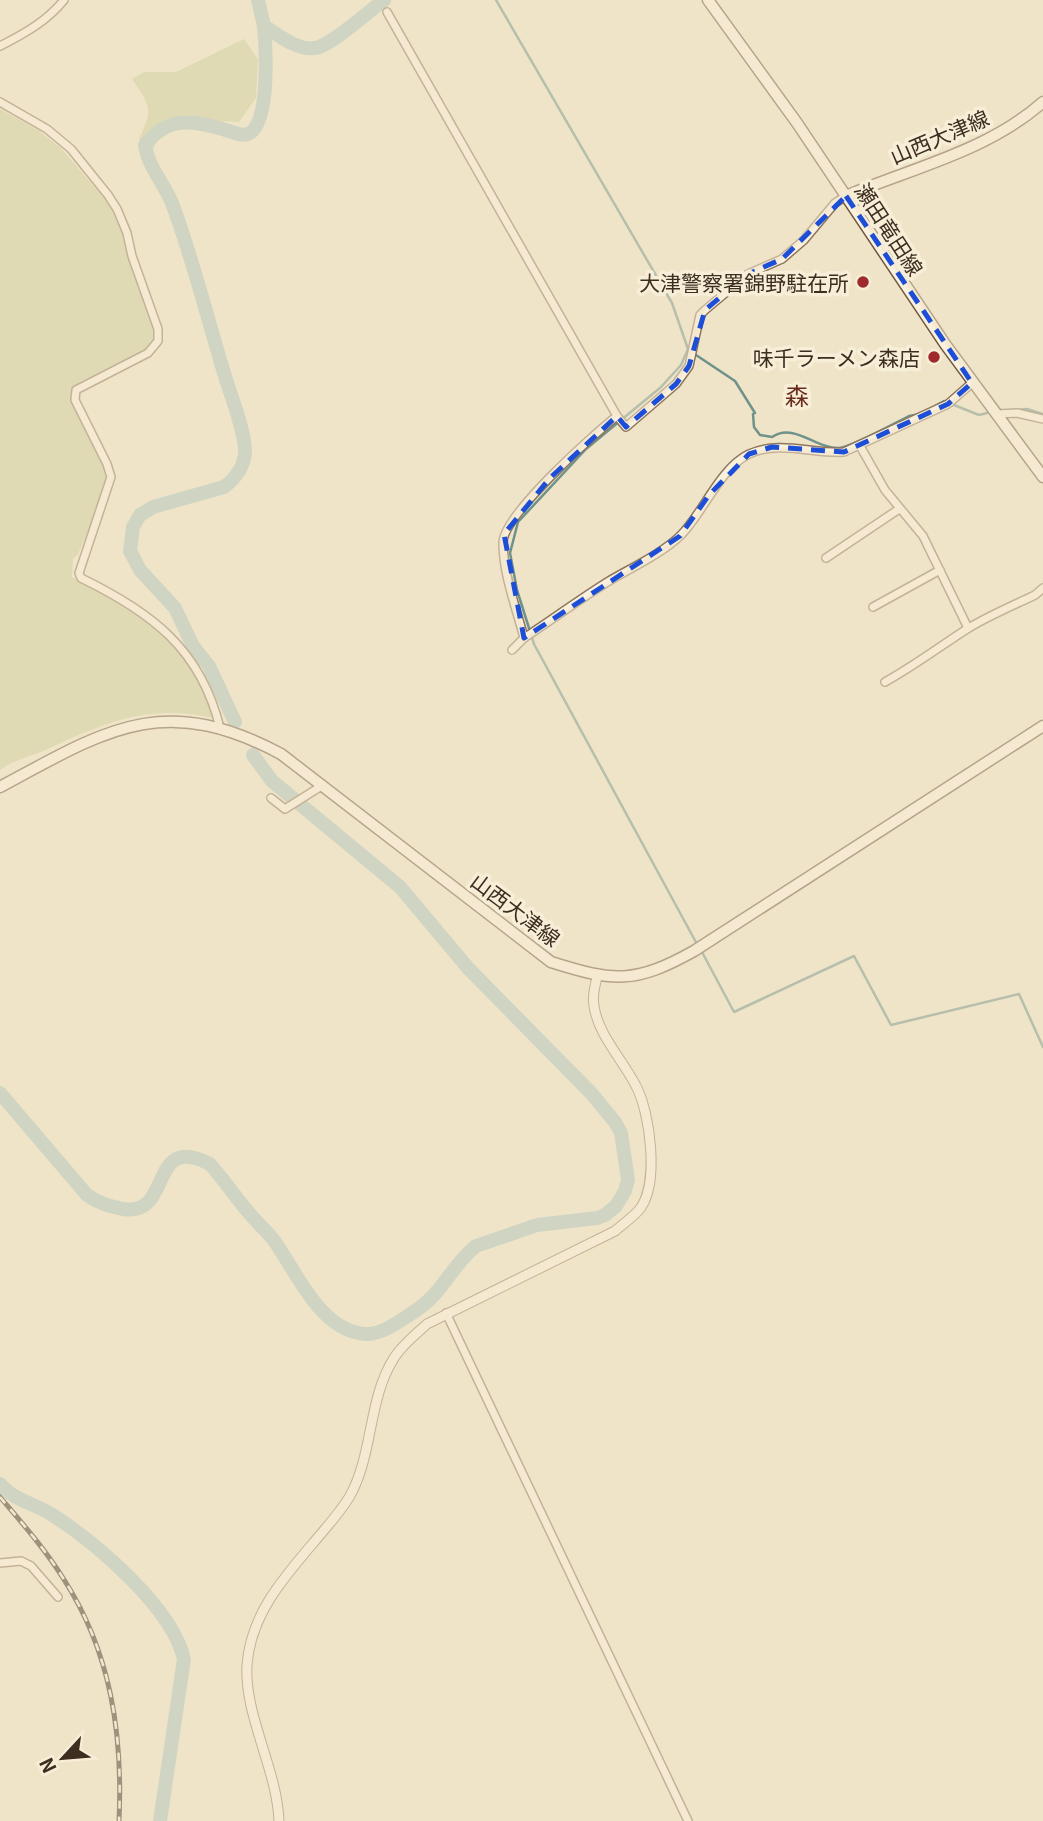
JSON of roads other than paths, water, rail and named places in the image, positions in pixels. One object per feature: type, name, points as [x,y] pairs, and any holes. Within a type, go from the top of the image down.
[{"type":"main road","name":"瀬田竜田線","points":[[709,0],[797,123],[972,383],[1043,477]]},
{"type":"main road","name":"山西大津線","points":[[846,196],[980,143],[1043,102]]},
{"type":"main road","name":"山西大津線","points":[[0,787],[81,743],[122,728],[151,722],[199,723],[220,727],[255,740],[281,754],[551,962],[598,974],[623,977],[642,975],[666,967],[707,943],[1043,726]]},
{"type":"street","points":[[0,46],[53,13],[64,0]]},
{"type":"street","points":[[387,12],[617,416],[626,427],[676,384],[690,366],[700,316],[705,310],[748,274],[782,259],[810,234],[835,203],[846,196]]},
{"type":"street","points":[[0,102],[47,129],[71,149],[108,195],[127,233],[132,256],[158,329],[158,341],[148,353],[76,390],[75,400],[111,477],[79,573],[81,578],[136,607],[176,643],[200,672],[214,702],[220,727]]},
{"type":"street","points":[[512,650],[524,638],[680,536],[709,495],[740,459],[772,447],[844,452],[948,404],[972,383]]},
{"type":"street","points":[[998,414],[1017,413],[1043,419]]},
{"type":"street","points":[[524,638],[508,574],[503,542],[505,534],[516,516],[550,478],[617,416]]},
{"type":"street","points":[[860,446],[899,509],[923,536],[968,628]]},
{"type":"street","points":[[826,558],[899,509]]},
{"type":"street","points":[[873,607],[940,570]]},
{"type":"street","points":[[885,682],[968,628],[1035,595],[1043,588]]},
{"type":"street","points":[[271,798],[285,809],[323,785]]},
{"type":"street","points":[[279,1821],[272,1778],[248,1688],[247,1667],[254,1625],[282,1580],[352,1493],[361,1471],[381,1385],[392,1360],[404,1344],[427,1324],[615,1231],[641,1208],[647,1192],[652,1160],[643,1103],[637,1087],[598,1021],[593,1004],[598,974]]},
{"type":"street","points":[[446,1313],[688,1821]]},
{"type":"street","points":[[0,1563],[21,1561],[31,1566],[58,1597]]},
{"type":"waterway","points":[[258,0],[264,26],[288,41],[309,48],[322,46],[330,41],[384,0]]},
{"type":"waterway","points":[[496,0],[672,303],[688,349]]},
{"type":"waterway","points":[[235,722],[209,666],[193,646],[175,608],[140,570],[130,551],[133,527],[140,515],[153,507],[224,487],[239,472],[245,451],[240,423],[187,245],[172,203],[149,161],[145,145],[163,128],[173,124],[194,123],[239,134],[250,133],[261,114],[264,99],[264,26]]},
{"type":"waterway","points":[[688,349],[681,365],[661,387],[586,449],[518,522],[510,553],[517,590],[534,644],[698,946]]},
{"type":"waterway","points":[[693,353],[735,381],[755,413],[754,427],[760,435],[772,437],[780,433],[797,434],[822,445],[839,448],[909,416],[920,414]]},
{"type":"waterway","points":[[935,406],[944,401],[979,415],[991,412]]},
{"type":"waterway","points":[[997,411],[1027,409],[1043,414]]},
{"type":"waterway","points":[[0,1093],[87,1195],[104,1204],[123,1209],[139,1208],[149,1201],[168,1166],[177,1159],[190,1157],[210,1164],[272,1238],[323,1312],[350,1331],[366,1334],[386,1329],[426,1302],[476,1246],[537,1225],[597,1218],[616,1206],[628,1180],[621,1133],[615,1122],[591,1093],[468,968],[400,887],[272,781],[253,755]]},
{"type":"waterway","points":[[702,952],[734,1012],[854,956],[891,1025],[1019,994],[1043,1047]]},
{"type":"waterway","points":[[0,1484],[17,1498],[69,1526],[109,1558],[148,1598],[177,1639],[184,1659],[160,1821]]},
{"type":"railway","points":[[0,1497],[56,1567],[93,1635],[103,1664],[116,1725],[119,1821]]},
{"type":"place","name":"大津警察署錦野駐在所","points":[[863,282]]},
{"type":"place","name":"味千ラーメン森店","points":[[934,357]]},
{"type":"district","name":"森","points":[[797,394]]}]
